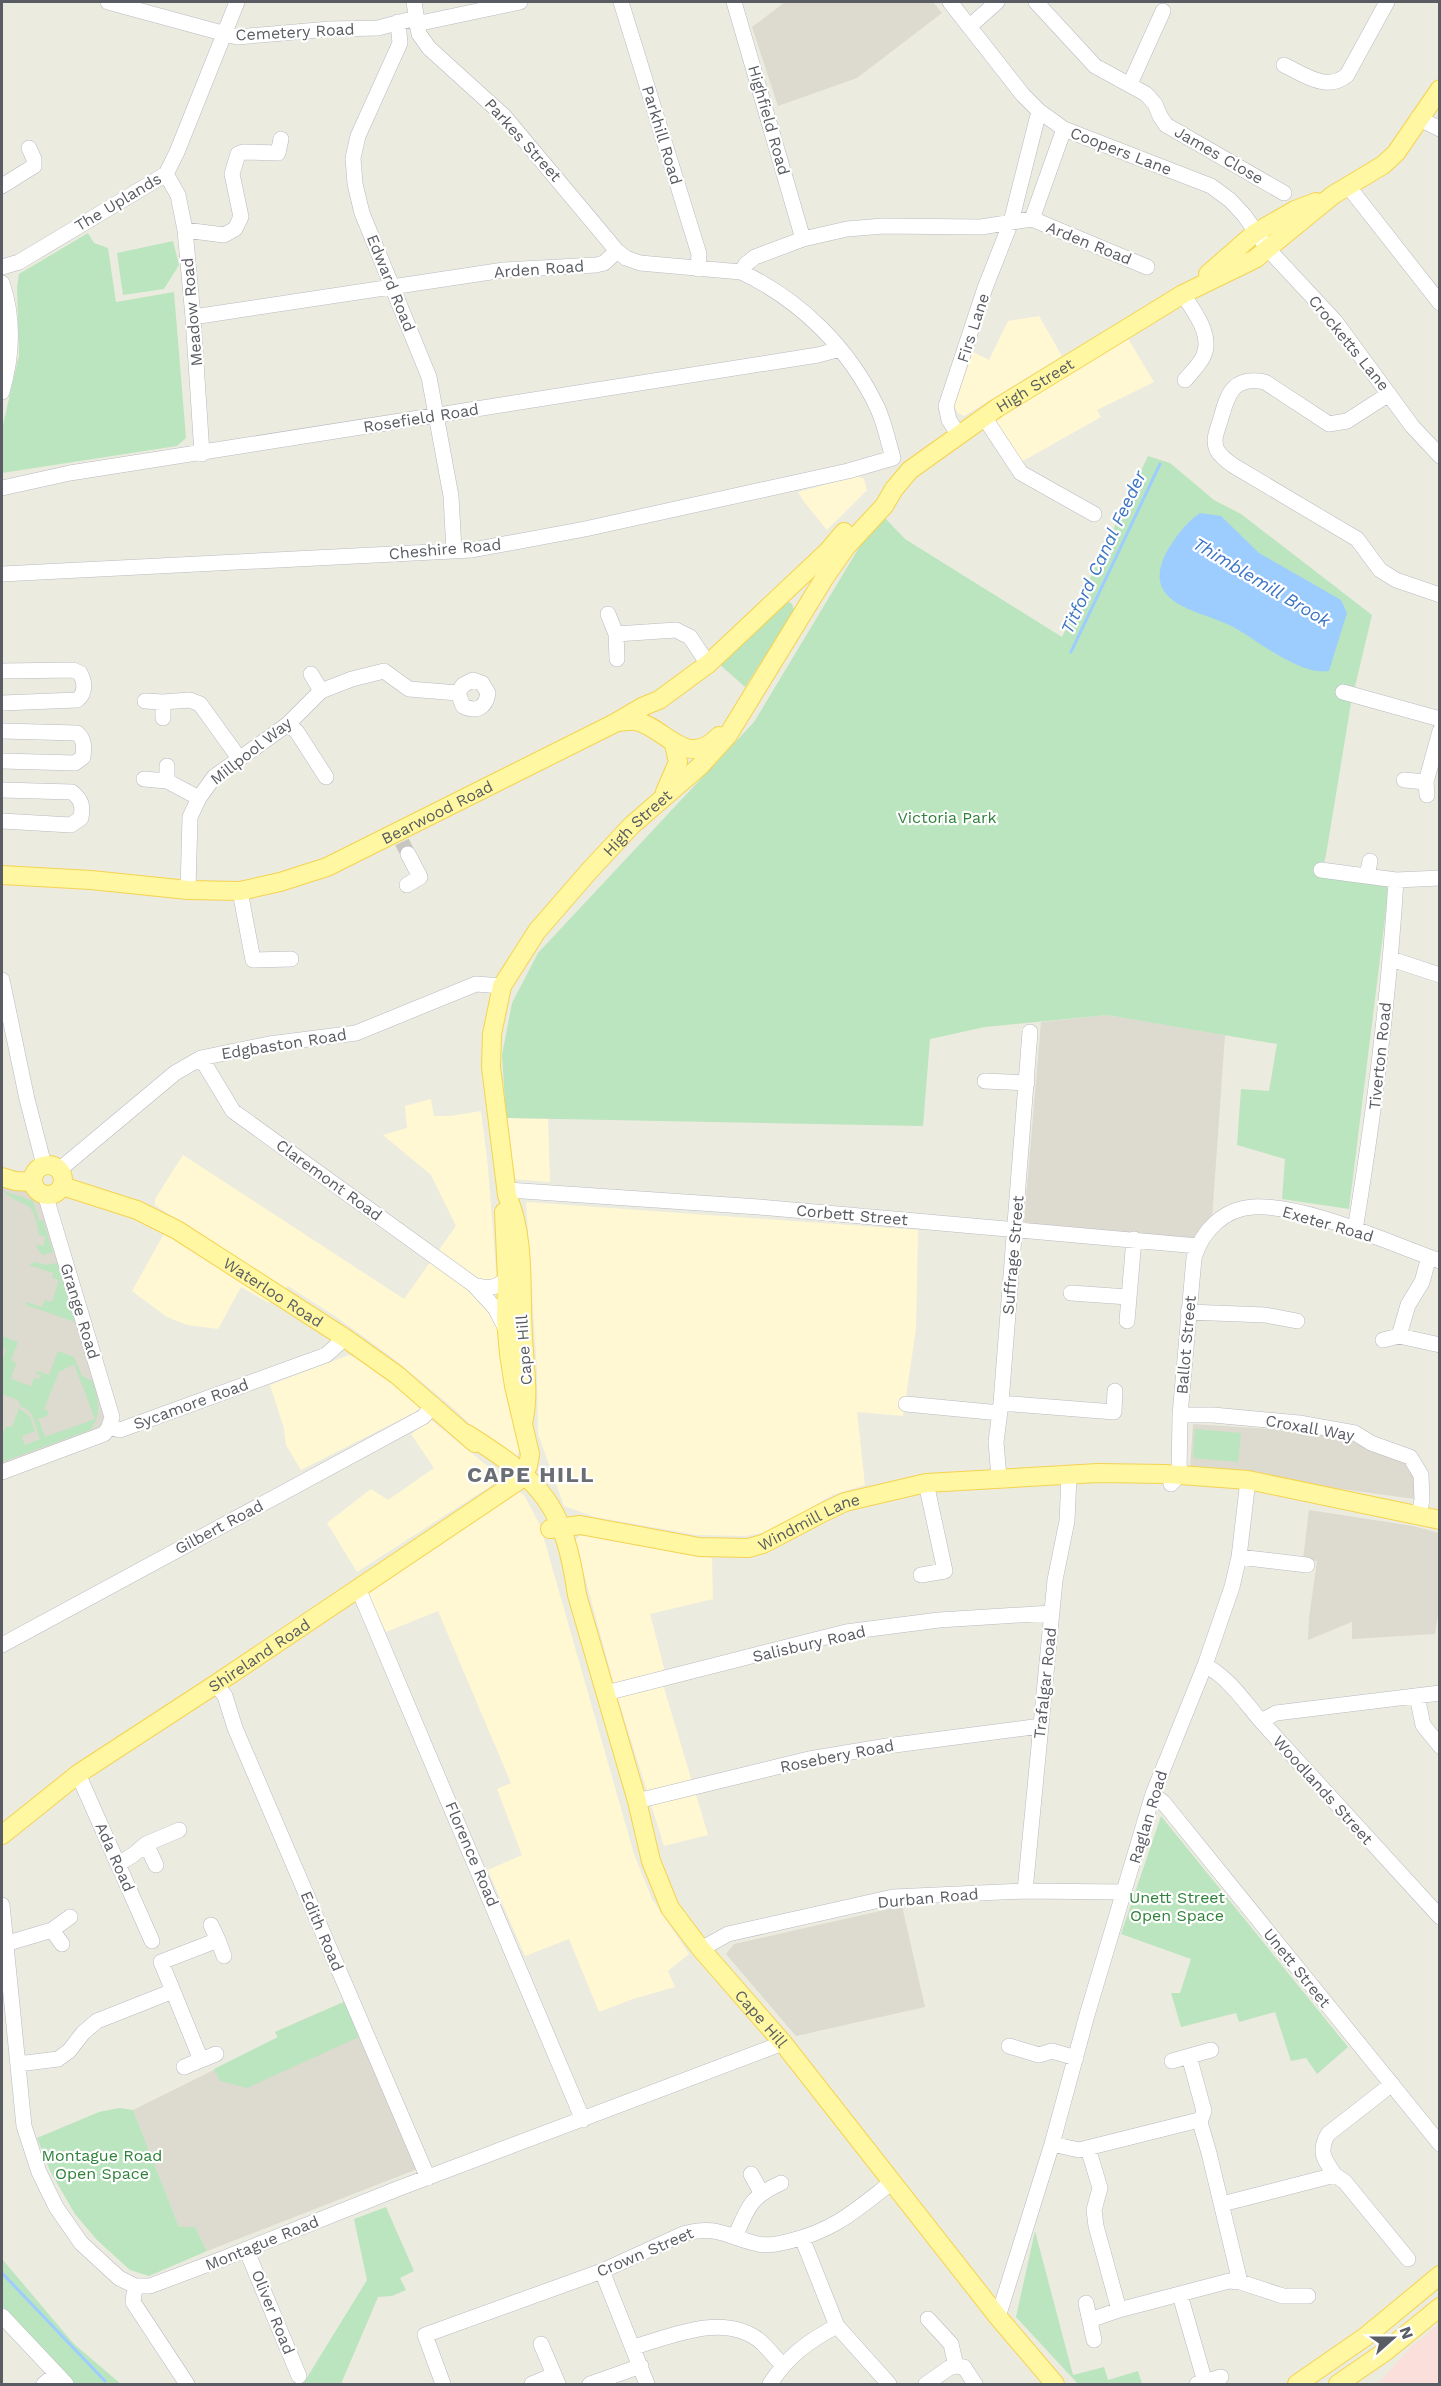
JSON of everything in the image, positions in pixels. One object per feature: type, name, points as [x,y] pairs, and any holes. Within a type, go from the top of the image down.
[{"type":"main road","name":"High Street","points":[[514,1278],[503,1204],[507,1193],[491,1067],[492,1034],[502,986],[537,931],[632,825],[714,752],[735,725],[805,609],[818,571],[853,539],[889,500],[894,489],[910,470],[958,434],[1078,356],[1183,294],[1255,259],[1384,153],[1418,118],[1440,89]]},
{"type":"main road","name":"High Street","points":[[1183,294],[1255,233],[1294,210],[1341,190]]},
{"type":"main road","name":"Bearwood Road","points":[[2,875],[91,879],[188,890],[240,891],[280,882],[402,842],[644,706],[659,700],[708,664],[779,597],[818,571]]},
{"type":"main road","points":[[779,597],[792,596],[800,601],[805,609]]},
{"type":"main road","points":[[615,723],[634,721],[654,730],[674,744],[692,749],[707,747],[754,693]]},
{"type":"main road","points":[[654,730],[652,713],[659,700]]},
{"type":"main road","points":[[661,799],[678,762],[674,744]]},
{"type":"main road","points":[[2,1177],[54,1194],[55,1174],[36,1172],[39,1188]]},
{"type":"main road","name":"Waterloo Road","points":[[55,1174],[162,1221],[345,1338],[434,1405],[487,1455],[521,1477]]},
{"type":"main road","points":[[508,1332],[515,1310],[522,1305],[514,1299],[514,1278]]},
{"type":"main road","name":"Cape Hill","points":[[514,1278],[506,1320],[514,1386],[530,1454],[528,1466],[521,1477],[539,1487],[551,1504],[556,1528],[573,1568],[577,1595],[637,1801],[651,1861],[666,1900],[701,1949],[783,2043],[998,2317],[1055,2385]]},
{"type":"main road","name":"Cape Hill","points":[[522,1305],[527,1395],[523,1423]]},
{"type":"main road","name":"Windmill Lane","points":[[556,1528],[590,1526],[699,1547],[748,1548],[763,1544],[845,1502],[927,1483],[1098,1473],[1175,1480],[1218,1478],[1295,1496],[1314,1495],[1364,1503],[1440,1520]]},
{"type":"main road","name":"Shireland Road","points":[[2,1835],[78,1774],[216,1684],[521,1477]]},
{"type":"main road","name":"Windmill Lane","points":[[1175,1480],[1201,1487],[1246,1486]]},
{"type":"main road","points":[[1297,2385],[1365,2337],[1440,2275]]},
{"type":"main road","points":[[1338,2385],[1386,2351],[1440,2307]]},
{"type":"main road","points":[[1365,2337],[1386,2351]]},
{"type":"street","name":"Cemetery Road","points":[[108,2],[237,37],[399,28],[416,21],[520,2]]},
{"type":"street","name":"The Uplands","points":[[2,267],[19,262],[166,174],[237,2]]},
{"type":"street","name":"Parkes Street","points":[[414,2],[416,21],[422,38],[429,48],[504,116],[617,251]]},
{"type":"street","name":"Parkhill Road","points":[[621,2],[699,254],[698,269]]},
{"type":"street","name":"Highfield Road","points":[[734,2],[803,238]]},
{"type":"street","name":"Coopers Lane","points":[[950,2],[1009,78],[1039,111],[1064,129],[1211,186],[1230,200],[1244,215],[1255,233]]},
{"type":"street","points":[[970,26],[997,2]]},
{"type":"street","name":"James Close","points":[[1036,2],[1095,66],[1146,94],[1155,104],[1166,125],[1277,193]]},
{"type":"street","points":[[1284,66],[1317,81],[1339,82],[1347,75],[1387,2]]},
{"type":"street","points":[[1130,84],[1163,10]]},
{"type":"street","name":"Cemetery Road","points":[[399,28],[422,38]]},
{"type":"street","name":"Edward Road","points":[[399,28],[400,43],[358,136],[353,158],[355,184],[362,213],[429,377],[451,496],[454,552]]},
{"type":"street","name":"Firs Lane","points":[[958,434],[949,420],[946,406],[1011,222],[1039,111]]},
{"type":"street","points":[[1418,118],[1440,129]]},
{"type":"street","points":[[741,272],[754,257],[803,238],[847,229],[883,226],[972,228],[1032,219],[1064,129]]},
{"type":"street","points":[[185,230],[224,235],[235,229],[241,217],[232,174],[238,154],[243,152],[278,153],[281,139]]},
{"type":"street","points":[[2,186],[34,165],[29,148]]},
{"type":"street","name":"Meadow Road","points":[[166,174],[178,195],[185,230],[201,454]]},
{"type":"street","points":[[1341,190],[1440,303]]},
{"type":"street","name":"Arden Road","points":[[1032,219],[1147,267]]},
{"type":"street","name":"Crocketts Lane","points":[[1255,233],[1335,321],[1412,426],[1438,451]]},
{"type":"street","points":[[617,251],[626,258],[640,263],[741,272],[766,284],[794,303],[815,320],[860,376],[877,409],[893,458],[910,470]]},
{"type":"street","name":"Arden Road","points":[[193,317],[504,270],[596,265],[604,262],[617,251]]},
{"type":"street","points":[[2,283],[9,320],[10,353],[2,392]]},
{"type":"street","points":[[1183,294],[1203,326],[1206,342],[1204,356],[1185,380]]},
{"type":"street","name":"Rosefield Road","points":[[2,488],[70,473],[806,357],[840,349]]},
{"type":"street","points":[[1389,394],[1347,421],[1329,423],[1265,382],[1255,380],[1242,382],[1228,394],[1215,435],[1216,448],[1221,456],[1234,466],[1357,539],[1383,572],[1396,580],[1440,595]]},
{"type":"street","points":[[984,417],[1021,473],[1094,514]]},
{"type":"street","name":"Cheshire Road","points":[[2,574],[454,552],[494,547],[848,471],[893,458]]},
{"type":"street","points":[[608,614],[616,634],[617,659]]},
{"type":"street","points":[[616,634],[676,630],[690,638],[708,664]]},
{"type":"street","points":[[2,671],[73,670],[80,673],[84,686],[82,696],[77,700],[2,703]]},
{"type":"street","name":"Millpool Way","points":[[188,890],[190,817],[199,798],[214,777],[288,724],[321,691],[352,679],[384,671],[409,689],[458,693]]},
{"type":"street","points":[[311,674],[321,691]]},
{"type":"street","points":[[1343,692],[1440,719]]},
{"type":"street","points":[[145,701],[190,700],[200,704],[239,758]]},
{"type":"street","points":[[163,702],[163,718]]},
{"type":"street","points":[[288,724],[297,732],[326,777]]},
{"type":"street","points":[[2,731],[77,733],[82,738],[84,746],[83,757],[75,763],[2,761]]},
{"type":"street","points":[[1404,780],[1426,789],[1440,731]]},
{"type":"street","points":[[144,778],[167,773],[199,798]]},
{"type":"street","points":[[2,790],[72,792],[80,799],[83,808],[81,819],[71,825],[2,821]]},
{"type":"street","points":[[402,842],[420,877],[407,885]]},
{"type":"street","points":[[1321,870],[1368,869],[1396,880],[1440,878]]},
{"type":"street","name":"Tiverton Road","points":[[1355,1230],[1373,1122],[1391,958],[1396,880]]},
{"type":"street","points":[[240,891],[253,960],[291,959]]},
{"type":"street","points":[[1391,958],[1440,975]]},
{"type":"street","points":[[2,980],[27,1099],[55,1174]]},
{"type":"street","name":"Edgbaston Road","points":[[55,1174],[175,1073],[201,1058],[269,1044],[356,1033],[476,984],[502,986]]},
{"type":"street","name":"Suffrage Street","points":[[999,1478],[996,1442],[1030,1032]]},
{"type":"street","name":"Claremont Road","points":[[201,1058],[233,1111],[474,1286],[495,1308],[508,1332]]},
{"type":"street","points":[[985,1081],[1027,1083]]},
{"type":"street","name":"Grange Road","points":[[39,1188],[112,1417],[109,1427]]},
{"type":"street","name":"Corbett Street","points":[[507,1193],[759,1207],[1198,1246]]},
{"type":"street","name":"Exeter Road","points":[[1217,1222],[1240,1210],[1267,1208],[1298,1213],[1355,1230],[1434,1259]]},
{"type":"street","name":"Ballot Street","points":[[1175,1480],[1194,1258],[1201,1238],[1217,1222]]},
{"type":"street","points":[[1127,1321],[1134,1239]]},
{"type":"street","points":[[1400,1336],[1408,1305],[1434,1259]]},
{"type":"street","points":[[474,1286],[496,1288],[514,1278]]},
{"type":"street","points":[[1071,1293],[1128,1297]]},
{"type":"street","points":[[1188,1312],[1265,1315],[1297,1321]]},
{"type":"street","points":[[1383,1340],[1400,1336],[1440,1345]]},
{"type":"street","name":"Sycamore Road","points":[[2,1472],[104,1434],[109,1427],[120,1430],[326,1355],[345,1338]]},
{"type":"street","points":[[906,1404],[1114,1412],[1116,1391]]},
{"type":"street","name":"Gilbert Road","points":[[2,1645],[423,1417],[434,1405]]},
{"type":"street","name":"Croxall Way","points":[[1180,1415],[1213,1415],[1299,1423],[1355,1433],[1371,1443],[1410,1457],[1420,1475],[1422,1500],[1419,1515]]},
{"type":"street","name":"Trafalgar Road","points":[[1025,1891],[1055,1580],[1067,1521],[1069,1476]]},
{"type":"street","points":[[921,1575],[945,1571],[927,1483]]},
{"type":"street","name":"Raglan Road","points":[[998,2317],[1052,2144],[1153,1794],[1205,1665],[1227,1603],[1239,1557],[1246,1486]]},
{"type":"street","points":[[1239,1557],[1307,1565]]},
{"type":"street","name":"Florence Road","points":[[358,1588],[582,2120]]},
{"type":"street","name":"Salisbury Road","points":[[606,1693],[846,1632],[939,1620],[1052,1612]]},
{"type":"street","name":"Woodlands Street","points":[[1205,1665],[1218,1672],[1440,1917]]},
{"type":"street","name":"Edith Road","points":[[216,1684],[229,1705],[236,1728],[428,2178]]},
{"type":"street","points":[[1261,1721],[1276,1713],[1440,1693]]},
{"type":"street","points":[[1417,1696],[1423,1725],[1440,1746]]},
{"type":"street","name":"Rosebery Road","points":[[637,1801],[809,1759],[887,1746],[1041,1726]]},
{"type":"street","name":"Ada Road","points":[[78,1774],[201,2060]]},
{"type":"street","name":"Unett Street","points":[[1153,1794],[1164,1802],[1440,2144]]},
{"type":"street","points":[[118,1864],[146,1844],[179,1830]]},
{"type":"street","points":[[146,1844],[156,1865]]},
{"type":"street","name":"Durban Road","points":[[701,1949],[728,1934],[893,1897],[1025,1891],[1125,1892]]},
{"type":"street","points":[[2,1905],[24,2126],[39,2172],[56,2207],[81,2243],[119,2278],[135,2286],[133,2302],[187,2385]]},
{"type":"street","points":[[5,1944],[52,1930],[70,1917]]},
{"type":"street","points":[[211,1925],[224,1956]]},
{"type":"street","points":[[52,1930],[62,1944]]},
{"type":"street","points":[[156,1951],[218,1940]]},
{"type":"street","points":[[18,2064],[58,2058],[69,2051],[83,2033],[97,2021],[172,1991]]},
{"type":"street","name":"Montague Road","points":[[135,2286],[150,2286],[783,2043]]},
{"type":"street","points":[[1009,2046],[1039,2055],[1052,2052],[1076,2058]]},
{"type":"street","points":[[1172,2061],[1211,2050]]},
{"type":"street","points":[[184,2067],[216,2054]]},
{"type":"street","points":[[1189,2056],[1204,2111],[1200,2122],[1240,2282]]},
{"type":"street","points":[[1392,2084],[1328,2134],[1322,2145],[1323,2158],[1408,2259]]},
{"type":"street","points":[[1052,2144],[1079,2150],[1195,2121],[1200,2122]]},
{"type":"street","points":[[1089,2148],[1100,2188],[1094,2210],[1096,2226],[1119,2310]]},
{"type":"street","points":[[751,2174],[761,2192]]},
{"type":"street","points":[[1222,2204],[1335,2175]]},
{"type":"street","points":[[735,2237],[749,2206],[761,2192],[781,2182]]},
{"type":"street","name":"Crown Street","points":[[443,2385],[425,2335],[602,2271],[694,2230],[706,2229],[770,2246],[802,2238],[833,2226],[892,2182]]},
{"type":"street","points":[[802,2238],[837,2326],[889,2385]]},
{"type":"street","name":"Oliver Road","points":[[246,2249],[299,2376]]},
{"type":"street","points":[[602,2271],[647,2385]]},
{"type":"street","points":[[1090,2320],[1229,2281],[1240,2282],[1283,2296],[1308,2296]]},
{"type":"street","points":[[1180,2295],[1201,2383],[1221,2377]]},
{"type":"street","points":[[1086,2302],[1094,2340]]},
{"type":"street","points":[[2,2316],[56,2381]]},
{"type":"street","points":[[928,2319],[951,2344],[956,2366]]},
{"type":"street","points":[[634,2348],[711,2326],[747,2333],[761,2341],[783,2365]]},
{"type":"street","points":[[770,2385],[783,2365],[796,2351],[837,2326]]},
{"type":"street","points":[[532,2385],[556,2380],[541,2344]]},
{"type":"street","points":[[590,2385],[641,2366]]},
{"type":"street","points":[[926,2385],[956,2366],[964,2367],[975,2385]]},
{"type":"shaded area","points":[[785,2],[933,2],[942,13],[857,78],[778,106],[752,27]]},
{"type":"shaded area","points":[[1039,316],[1062,356],[964,416],[958,413],[954,406],[973,352],[989,360],[1008,321]]},
{"type":"shaded area","points":[[1127,337],[1154,382],[1097,410],[1101,417],[1021,462],[991,422]]},
{"type":"shaded area","points":[[858,476],[864,479],[867,490],[827,530],[798,492]]},
{"type":"shaded area","points":[[1107,1015],[1225,1035],[1212,1219],[1195,1238],[1024,1223],[1041,1022]]},
{"type":"shaded area","points":[[431,1099],[434,1116],[481,1111],[488,1167],[502,1346],[520,1449],[516,1458],[504,1456],[452,1407],[390,1356],[335,1316],[288,1286],[269,1303],[241,1287],[218,1329],[187,1325],[167,1317],[132,1291],[165,1232],[176,1219],[155,1205],[155,1199],[183,1155],[404,1299],[456,1226],[431,1175],[383,1135],[407,1128],[405,1106]]},
{"type":"shaded area","points":[[506,1118],[548,1119],[550,1182],[511,1179]]},
{"type":"shaded area","points":[[2,1177],[36,1189],[41,1193],[109,1427],[2,1472]]},
{"type":"shaded area","points":[[526,1202],[918,1230],[916,1329],[903,1416],[857,1412],[865,1485],[832,1495],[775,1530],[746,1536],[698,1535],[595,1517],[564,1506],[538,1434],[537,1371]]},
{"type":"shaded area","points":[[349,1355],[363,1361],[423,1408],[301,1470],[286,1445],[284,1428],[270,1385]]},
{"type":"shaded area","points":[[431,1420],[501,1477],[500,1480],[357,1572],[327,1523],[371,1489],[388,1500],[434,1468],[411,1434]]},
{"type":"shaded area","points":[[1193,1424],[1269,1429],[1360,1440],[1409,1459],[1422,1500],[1262,1475],[1190,1468]]},
{"type":"shaded area","points":[[517,1491],[524,1495],[540,1525],[634,1854],[652,1899],[689,1954],[668,1971],[675,1987],[599,2012],[569,1939],[525,1956],[488,1870],[522,1855],[497,1789],[511,1783],[438,1611],[386,1632],[368,1593]]},
{"type":"shaded area","points":[[1309,1510],[1413,1526],[1439,1533],[1439,1608],[1435,1634],[1352,1639],[1352,1622],[1308,1640],[1317,1561],[1303,1559]]},
{"type":"shaded area","points":[[590,1535],[712,1558],[713,1599],[650,1614],[664,1668],[661,1678],[708,1835],[664,1846],[616,1692],[575,1541],[579,1536]]},
{"type":"shaded area","points":[[902,1906],[925,2007],[796,2036],[726,1954],[734,1944]]},
{"type":"shaded area","points":[[346,2001],[420,2168],[207,2251],[195,2228],[179,2227],[133,2110],[278,2038],[275,2032]]},
{"type":"shaded area","points":[[1439,2324],[1439,2384],[1378,2384],[1409,2349]]},
{"type":"green space","points":[[88,233],[94,243],[108,248],[116,302],[174,292],[186,438],[177,446],[2,473],[2,429],[19,355],[17,287],[19,274]]},
{"type":"green space","points":[[173,241],[179,265],[164,289],[123,295],[117,253]]},
{"type":"green space","name":"Victoria Park","points":[[1148,456],[1170,463],[1214,500],[1241,514],[1372,615],[1351,703],[1321,874],[1389,886],[1349,1209],[1282,1199],[1285,1159],[1237,1145],[1241,1089],[1269,1091],[1277,1044],[1107,1015],[985,1027],[930,1039],[923,1126],[506,1118],[502,1055],[512,1003],[538,953],[754,722],[863,541],[885,518],[905,539],[1062,637]]},
{"type":"green space","points":[[785,600],[792,604],[794,611],[745,687],[717,662]]},
{"type":"green space","points":[[4,1191],[33,1201],[39,1221],[43,1220],[53,1252],[43,1255],[38,1250],[36,1244],[43,1246],[46,1237],[39,1235],[34,1213]]},
{"type":"green space","points":[[36,1262],[46,1265],[57,1263],[75,1322],[26,1305],[27,1302],[42,1307],[45,1300],[52,1302],[59,1280],[52,1278],[53,1273],[29,1265]]},
{"type":"green space","points":[[2,1336],[18,1342],[11,1360],[16,1363],[11,1379],[31,1386],[34,1378],[40,1379],[41,1375],[36,1373],[37,1371],[49,1375],[58,1351],[74,1357],[82,1376],[93,1381],[96,1394],[97,1418],[90,1430],[2,1462],[2,1437],[6,1426],[12,1427],[19,1408],[30,1417],[35,1431],[22,1436],[25,1445],[40,1439],[28,1410],[20,1406],[18,1400],[2,1394],[2,1362],[6,1349],[2,1347]],"holes":[[[74,1364],[95,1419],[45,1437],[38,1419],[47,1416],[49,1412],[44,1409],[59,1372]]]},
{"type":"green space","points":[[1195,1429],[1241,1433],[1238,1462],[1193,1458]]},
{"type":"green space","name":"Unett Street Open Space","points":[[1161,1816],[1348,2047],[1317,2074],[1306,2058],[1291,2061],[1275,2012],[1239,2022],[1236,2013],[1181,2027],[1171,1993],[1180,1993],[1191,1959],[1121,1934]]},
{"type":"green space","points":[[346,2001],[361,2036],[247,2088],[220,2081],[214,2069],[278,2037],[275,2032]]},
{"type":"green space","name":"Montague Road Open Space","points":[[119,2108],[133,2110],[179,2227],[195,2227],[207,2251],[149,2276],[130,2270],[97,2240],[75,2214],[50,2171],[37,2138],[99,2112]]},
{"type":"green space","points":[[386,2207],[414,2271],[400,2278],[406,2290],[392,2296],[378,2297],[341,2384],[303,2384],[367,2280],[354,2219]]},
{"type":"green space","points":[[1035,2231],[1073,2375],[1104,2367],[1108,2380],[1138,2371],[1142,2384],[1078,2384],[1016,2317]]},
{"type":"green space","points":[[2,2259],[74,2344],[121,2384],[75,2384],[2,2306]]},
{"type":"water","name":"Thimblemill Brook","points":[[1200,513],[1221,516],[1259,553],[1341,600],[1347,613],[1329,671],[1318,671],[1293,663],[1235,628],[1192,611],[1168,596],[1161,586],[1160,572],[1165,555],[1180,532]]},
{"type":"waterway","name":"Titford Canal Feeder","points":[[1071,652],[1160,464]]},
{"type":"waterway","points":[[2,2273],[105,2381]]},
{"type":"tunnel","points":[[402,842],[408,854]]},
{"type":"district","name":"CAPE HILL","points":[[531,1474]]}]
